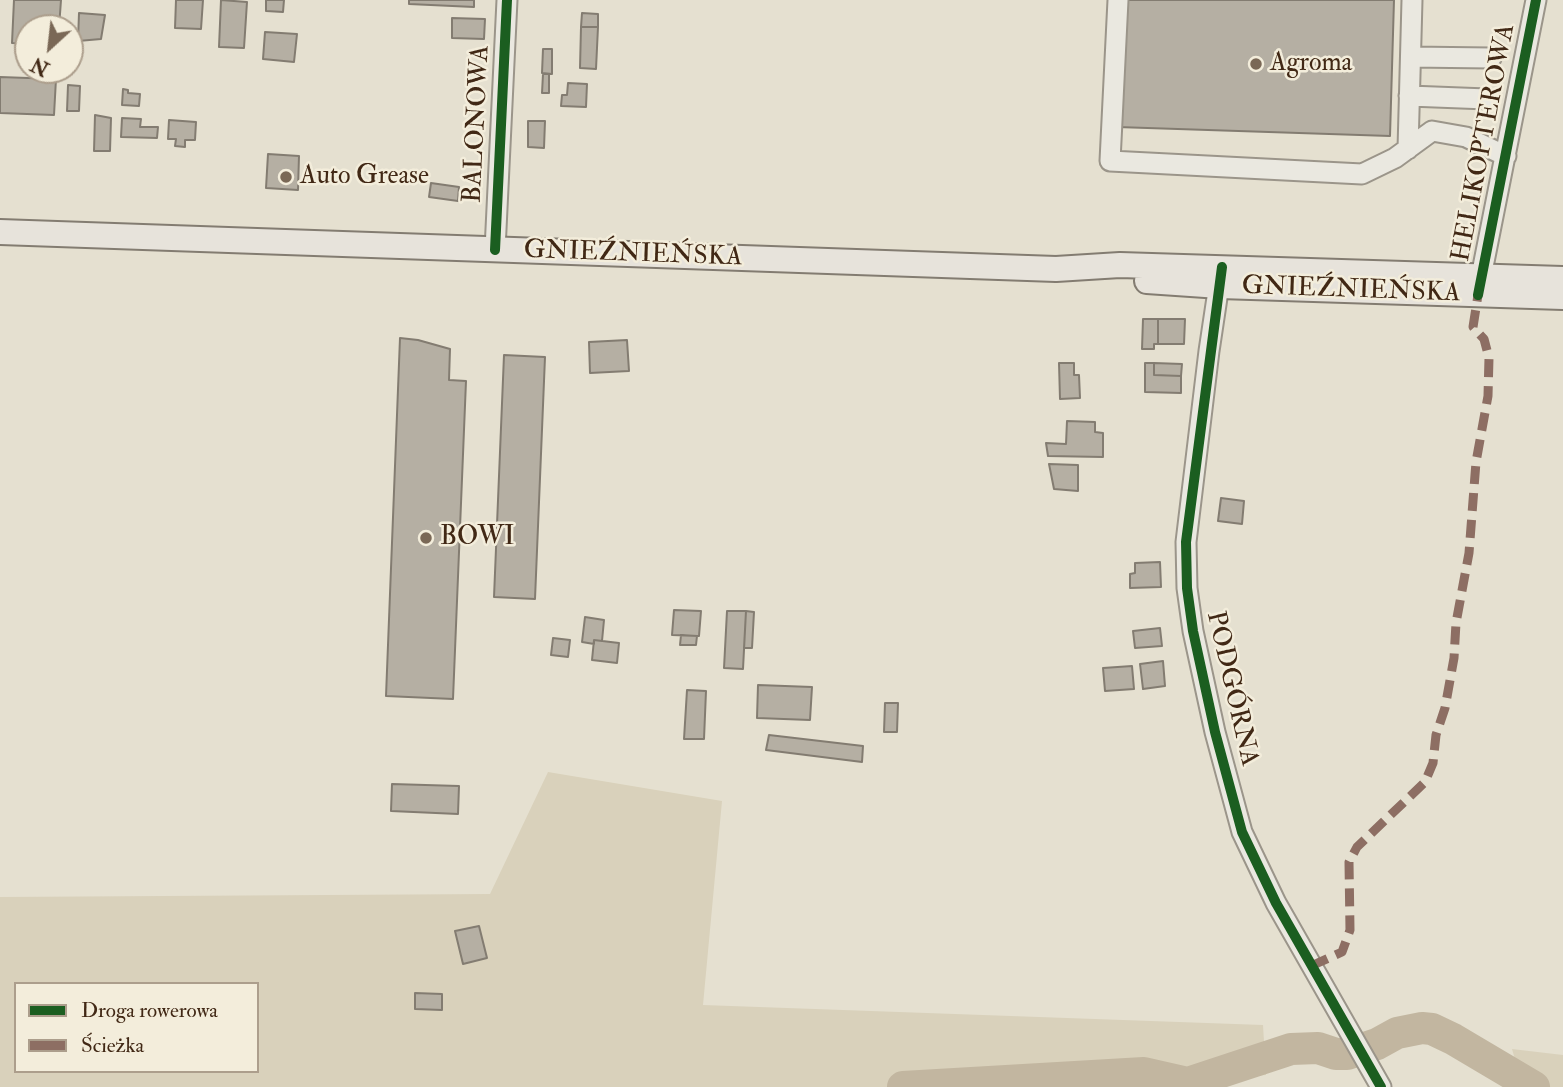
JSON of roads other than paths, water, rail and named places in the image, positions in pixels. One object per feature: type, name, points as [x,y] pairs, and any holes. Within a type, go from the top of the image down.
[{"type":"main road","name":"GNIEŹNIEŃSKA","points":[[0,233],[1056,269],[1120,265],[1221,276],[1480,285],[1563,279]]},
{"type":"main road","name":"GNIEŹNIEŃSKA","points":[[1480,285],[1563,297]]},
{"type":"street","name":"BALONOWA","points":[[495,250],[507,0]]},
{"type":"street","points":[[1118,0],[1110,161],[1362,174],[1395,158],[1432,131],[1466,137],[1506,156]]},
{"type":"street","points":[[1408,149],[1412,0]]},
{"type":"street","name":"HELIKOPTEROWA","points":[[1480,285],[1536,0]]},
{"type":"street","points":[[1410,57],[1491,58]]},
{"type":"street","points":[[1409,96],[1487,99]]},
{"type":"street","name":"PODGÓRNA","points":[[1221,276],[1209,351],[1186,542],[1187,588],[1193,631],[1215,732],[1242,832],[1257,868],[1379,1083]]},
{"type":"waterway","points":[[903,1087],[1144,1073],[1188,1083],[1291,1049],[1318,1048],[1336,1054],[1347,1054],[1377,1044],[1397,1033],[1422,1028],[1432,1029],[1453,1039],[1534,1087]]},
{"type":"place","name":"Agroma","points":[[1256,64]]},
{"type":"place","name":"Auto Grease","points":[[286,177]]},
{"type":"place","name":"BOWI","points":[[426,538]]}]
